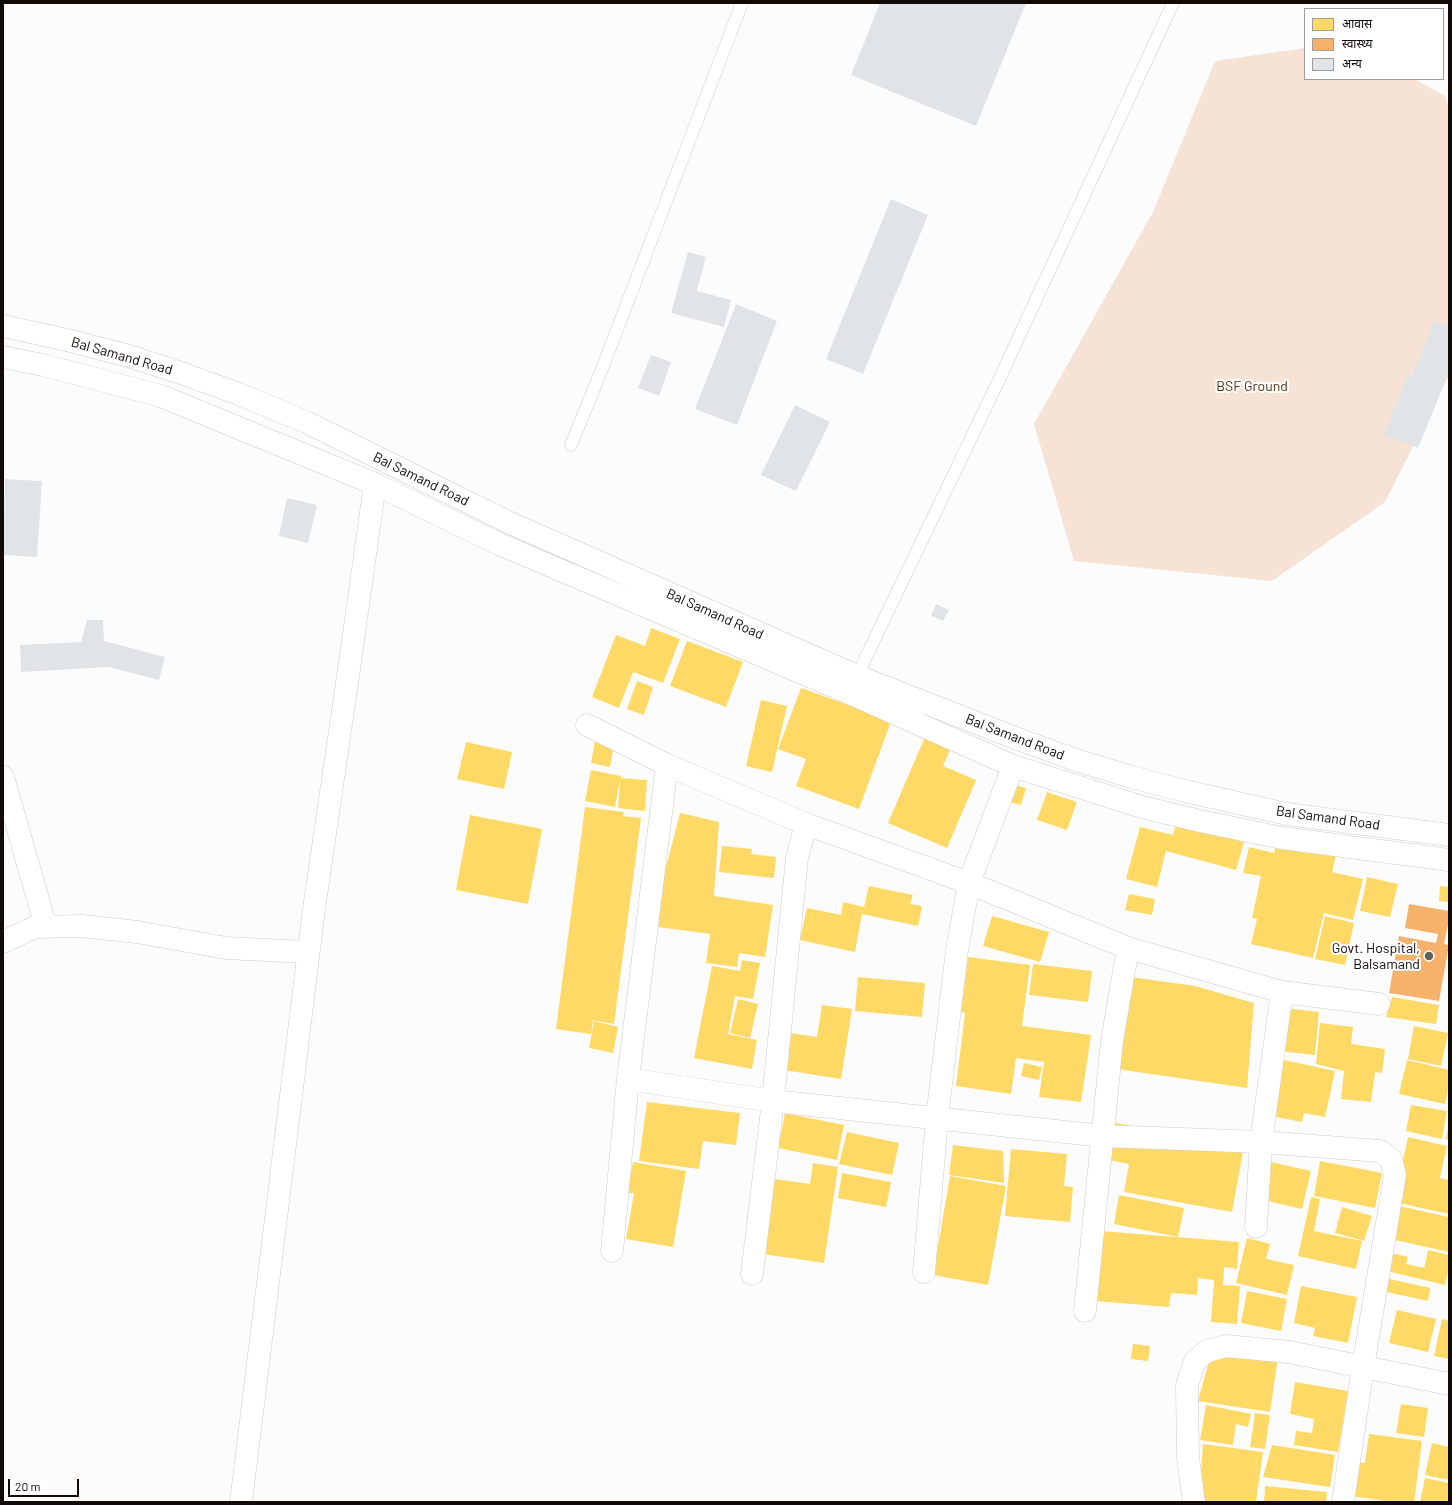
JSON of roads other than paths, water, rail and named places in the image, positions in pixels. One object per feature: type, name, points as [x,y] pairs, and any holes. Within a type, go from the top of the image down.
[{"type":"street","name":"Bal Samand Road","points":[[3,326],[67,340],[129,356],[239,394],[306,422],[508,522],[853,684],[1013,766],[1142,807],[1200,821],[1282,838],[1449,860]]},
{"type":"street","name":"Bal Samand Road","points":[[3,358],[43,365],[160,396],[375,484],[499,544],[853,684],[1076,760],[1185,791],[1287,814],[1449,835]]},
{"type":"street","points":[[241,1502],[308,952],[375,484]]},
{"type":"street","points":[[587,725],[667,765],[806,824],[969,883],[1128,948],[1282,992],[1379,1004]]},
{"type":"street","points":[[612,1251],[628,1079],[667,765]]},
{"type":"street","points":[[924,1272],[937,1118],[957,950],[969,883],[1013,766]]},
{"type":"street","points":[[3,777],[46,927]]},
{"type":"street","points":[[752,1274],[773,1101],[796,858],[806,824]]},
{"type":"street","points":[[3,942],[35,927],[82,926],[137,932],[226,948],[308,952]]},
{"type":"street","points":[[1085,1311],[1112,1041],[1128,948]]},
{"type":"street","points":[[1256,1228],[1261,1142],[1282,992]]},
{"type":"street","points":[[628,1079],[773,1101],[1103,1136],[1261,1142],[1380,1151],[1391,1159],[1395,1174],[1363,1367],[1343,1502]]},
{"type":"street","points":[[1194,1502],[1188,1458],[1187,1385],[1194,1361],[1208,1351],[1226,1346],[1289,1352],[1449,1384]]},
{"type":"lane","points":[[571,445],[602,369],[742,3]]},
{"type":"lane","points":[[853,684],[998,382],[1173,3]]},
{"type":"lane","points":[[1282,838],[1287,814]]},
{"type":"place","name":"Govt. Hospital, Balsamand","points":[[1429,956]]},
{"type":"park label","name":"BSF Ground","points":[[1252,386]]}]
